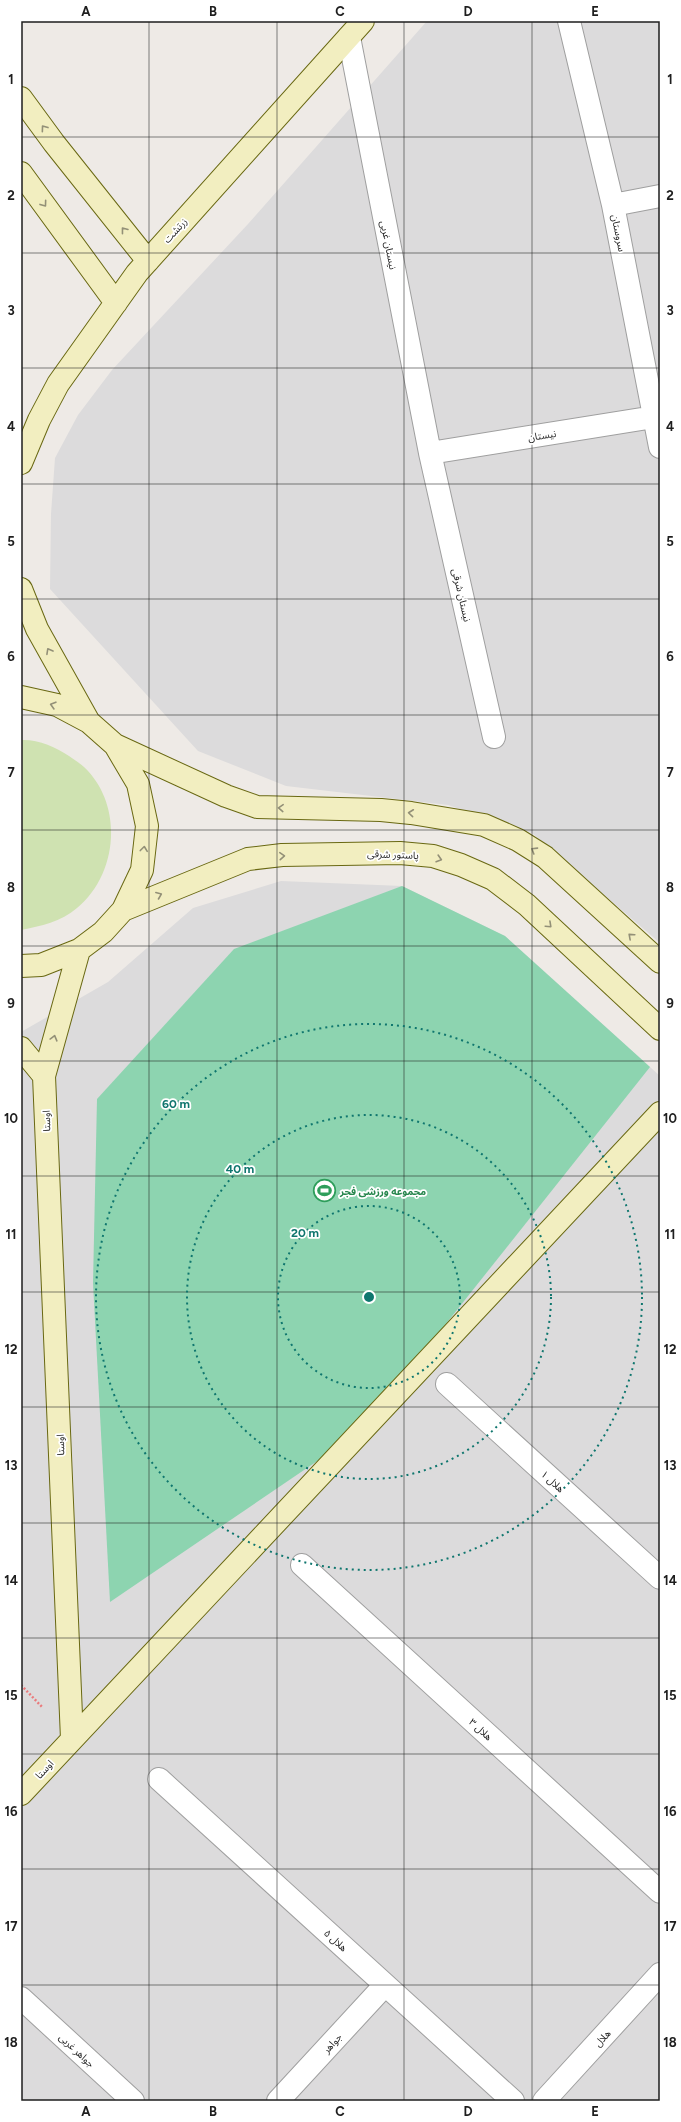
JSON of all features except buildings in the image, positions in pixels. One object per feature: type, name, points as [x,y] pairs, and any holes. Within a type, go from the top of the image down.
[{"type":"main road","name":"زرتشت","points":[[21,463],[38,420],[58,384],[116,302],[148,261],[356,29]]},
{"type":"main road","points":[[21,98],[54,143],[148,261]]},
{"type":"main road","points":[[21,172],[116,302]]},
{"type":"main road","points":[[21,589],[37,630],[89,722]]},
{"type":"main road","points":[[21,697],[57,705],[89,722],[115,745],[226,796],[257,807],[396,811],[450,818],[484,826],[518,840],[545,857],[660,962]]},
{"type":"main road","points":[[21,966],[41,965],[79,950],[103,932],[123,910],[142,870],[147,826],[138,784],[115,745]]},
{"type":"main road","name":"پاستور شرقی","points":[[123,910],[248,859],[282,856],[378,853],[433,856],[461,865],[493,879],[527,905],[660,1029]]},
{"type":"main road","name":"اوستا","points":[[21,1794],[72,1739],[44,1076],[79,950]]},
{"type":"main road","points":[[21,1048],[44,1076]]},
{"type":"main road","points":[[72,1739],[660,1113]]},
{"type":"street","name":"سروستان","points":[[569,21],[613,205],[660,447]]},
{"type":"street","name":"نیستان غربی","points":[[356,29],[430,453]]},
{"type":"street","points":[[613,205],[660,196]]},
{"type":"street","name":"نیستان","points":[[430,453],[654,417]]},
{"type":"street","name":"نیستان شرقی","points":[[430,453],[494,737]]},
{"type":"street","name":"هلال ۱","points":[[447,1384],[660,1578]]},
{"type":"street","name":"هلال ۳","points":[[302,1566],[660,1892]]},
{"type":"street","name":"هلال ۵","points":[[159,1779],[513,2101]]},
{"type":"street","name":"هلال","points":[[544,2101],[660,1974]]},
{"type":"street","name":"جواهر","points":[[278,2101],[385,1984]]},
{"type":"street","name":"جواهر غربی","points":[[21,1998],[133,2101]]},
{"type":"shaded area","points":[[427,21],[660,21],[660,943],[532,833],[448,805],[286,786],[198,751],[50,589],[51,514],[55,458],[78,415],[112,370],[248,224]]},
{"type":"shaded area","points":[[281,881],[402,886],[505,936],[660,1076],[660,2101],[21,2101],[21,1032],[108,982],[193,908]]},
{"type":"green space","points":[[21,740],[40,742],[52,747],[64,753],[84,767],[97,783],[106,800],[110,819],[111,839],[108,858],[101,877],[91,894],[77,908],[64,917],[43,925],[21,930]]},
{"type":"green space","name":"مجموعه ورزشی فجر","points":[[402,886],[505,936],[650,1067],[360,1432],[110,1602],[93,1283],[97,1099],[234,949]]},
{"type":"place","name":"مجموعه ورزشی فجر","points":[[324,1191]]}]
